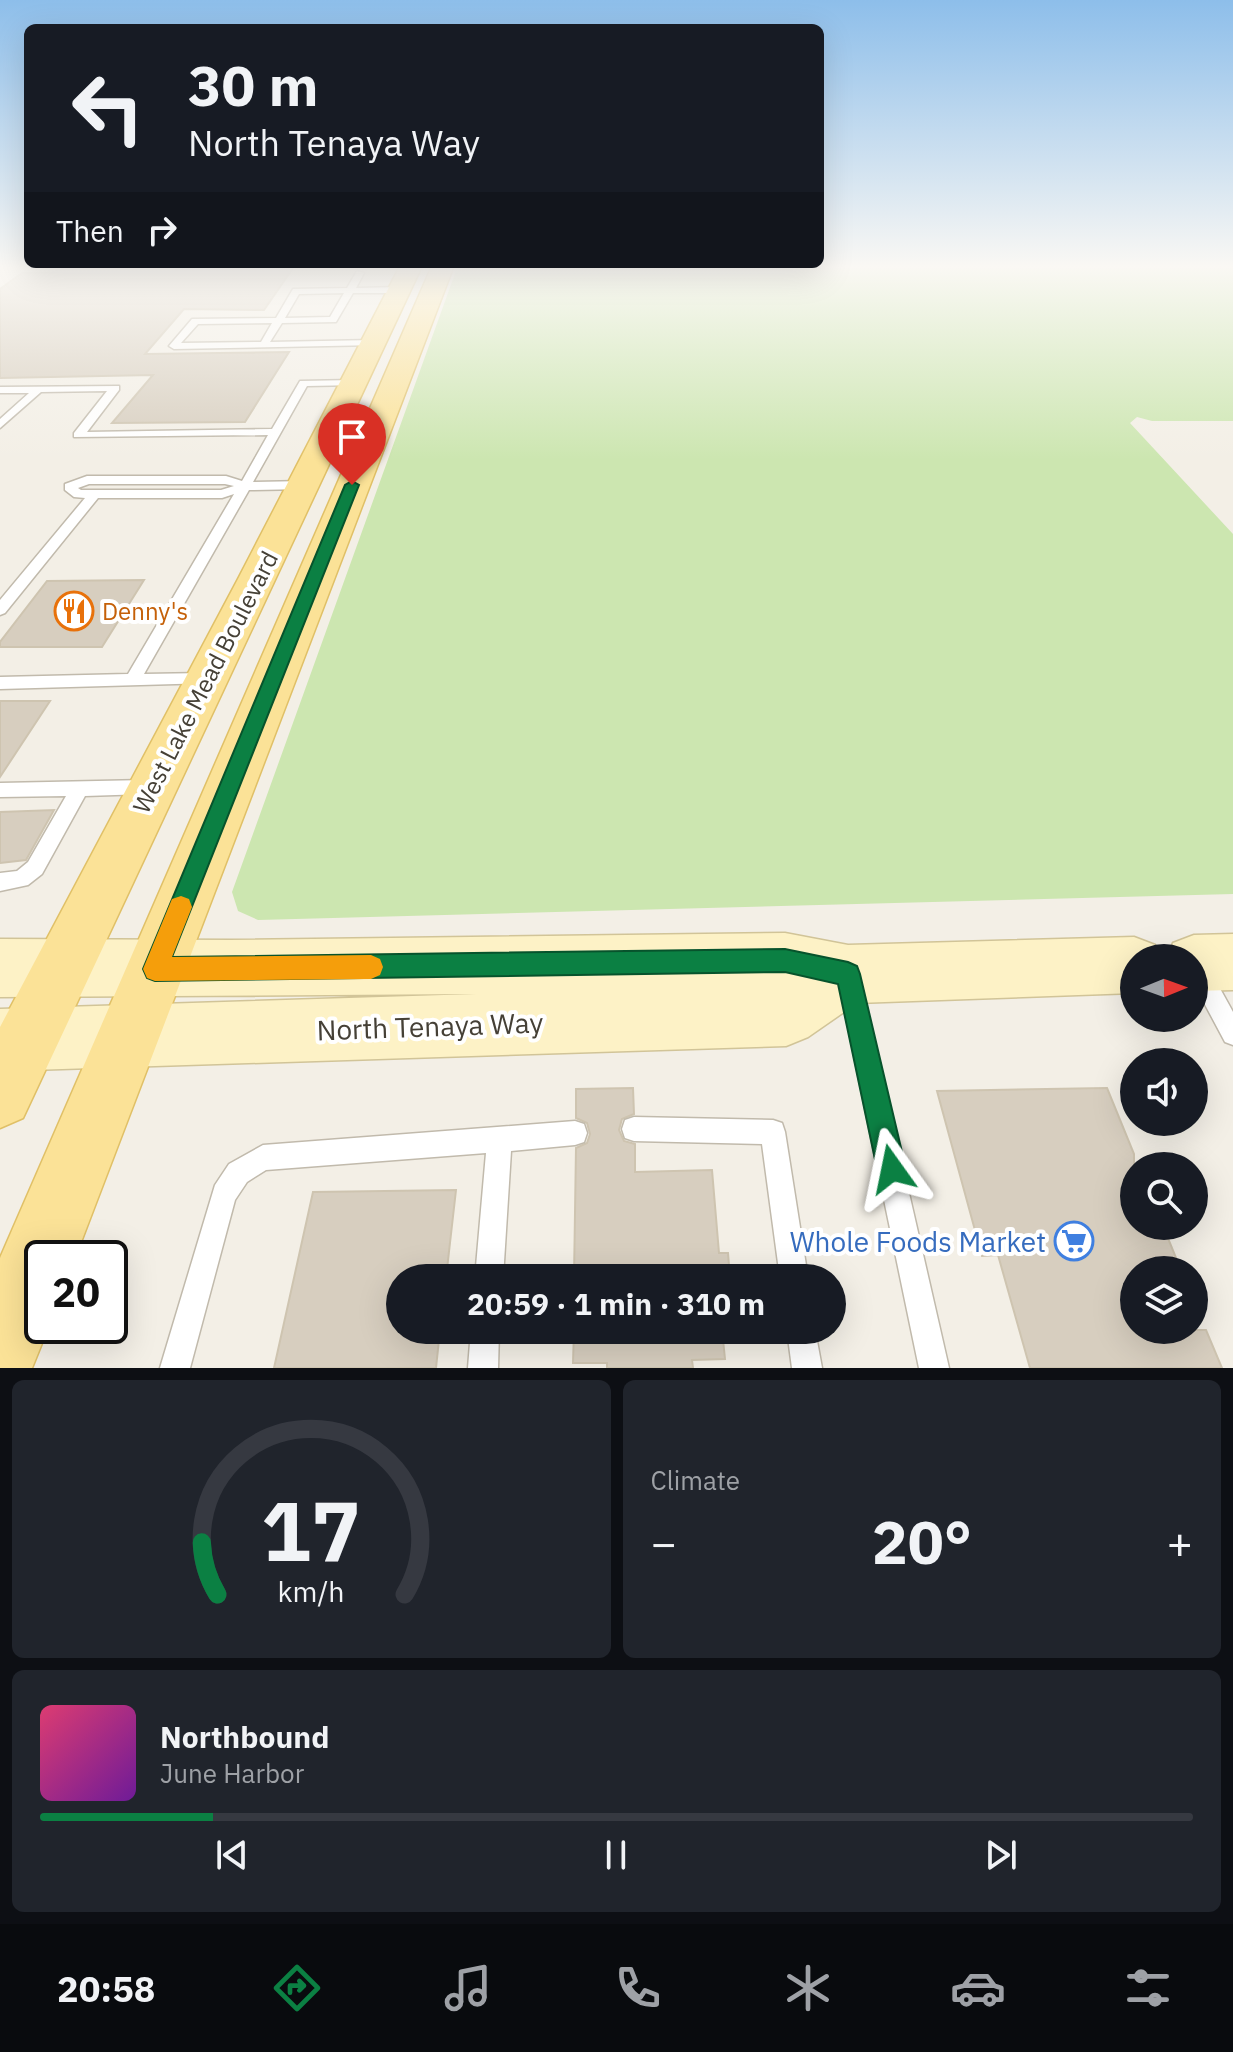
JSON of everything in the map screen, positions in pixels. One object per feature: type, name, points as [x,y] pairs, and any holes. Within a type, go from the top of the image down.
[{"type":"main road","name":"West Lake Mead Boulevard","points":[[0,1095],[14,1039],[62,968],[205,679],[306,485],[379,332]]},
{"type":"main road","name":"West Lake Mead Boulevard","points":[[0,1350],[416,332]]},
{"type":"main road","points":[[306,485],[352,485]]},
{"type":"main road","points":[[0,968],[785,961],[848,974],[1120,965]]},
{"type":"main road","points":[[1208,963],[1233,962]]},
{"type":"main road","name":"North Tenaya Way","points":[[14,1039],[786,1015],[848,974]]},
{"type":"lane","points":[[186,332],[174,346],[374,343]]},
{"type":"lane","points":[[264,345],[272,332]]},
{"type":"lane","points":[[133,680],[248,486],[304,383],[354,383]]},
{"type":"lane","points":[[0,390],[115,388],[78,435],[278,432]]},
{"type":"lane","points":[[0,425],[38,390]]},
{"type":"lane","points":[[248,486],[226,480],[87,480],[69,487],[78,494],[222,494],[248,486],[306,485]]},
{"type":"lane","points":[[0,610],[95,494]]},
{"type":"lane","points":[[0,683],[205,679]]},
{"type":"lane","points":[[0,790],[151,787]]},
{"type":"lane","points":[[0,882],[21,879],[35,868],[80,788]]},
{"type":"lane","points":[[848,974],[934,1368]]},
{"type":"lane","points":[[1208,988],[1233,1034]]},
{"type":"lane","points":[[634,1129],[773,1132],[792,1264]]},
{"type":"lane","points":[[175,1368],[224,1194],[238,1173],[263,1158],[575,1133]]},
{"type":"lane","points":[[490,1264],[499,1140]]},
{"type":"lane","points":[[483,1368],[484,1344]]},
{"type":"lane","points":[[803,1344],[807,1368]]},
{"type":"green space","points":[[434,332],[1233,332],[1233,421],[1152,421],[1137,417],[1130,423],[1233,534],[1233,894],[258,920],[238,911],[232,892]]},
{"type":"building","points":[[0,332],[164,332],[145,354],[289,352],[245,422],[112,423],[153,375],[0,378]]},
{"type":"building","name":"Denny's","points":[[144,580],[102,647],[0,647],[0,642],[47,581]]},
{"type":"building","points":[[0,701],[50,701],[0,777]]},
{"type":"building","points":[[54,810],[26,860],[0,863],[0,812]]},
{"type":"building","points":[[633,1088],[634,1114],[622,1119],[619,1130],[624,1141],[635,1144],[635,1172],[712,1170],[719,1253],[728,1253],[729,1264],[574,1264],[576,1148],[587,1143],[590,1134],[587,1123],[576,1118],[576,1089]]},
{"type":"building","name":"Whole Foods Market","points":[[1107,1088],[1120,1120],[1120,1136],[1127,1136],[1133,1152],[1120,1152],[1120,1240],[1169,1240],[1175,1256],[1120,1256],[1120,1344],[1208,1344],[1208,1335],[1222,1368],[1030,1368],[998,1255],[982,1256],[937,1091]]},
{"type":"building","points":[[456,1190],[448,1264],[386,1264],[386,1344],[439,1344],[436,1368],[274,1368],[313,1192]]},
{"type":"building","points":[[574,1344],[723,1344],[725,1359],[692,1360],[693,1368],[607,1368],[607,1363],[573,1363]]},
{"type":"slow traffic","points":[[181,907],[155,969],[371,967]]},
{"type":"place","name":"Denny's","points":[[74,611]]},
{"type":"place","name":"Whole Foods Market","points":[[1074,1241]]},
{"type":"route","points":[[352,485],[155,969],[785,961],[848,974],[892,1169]]}]
